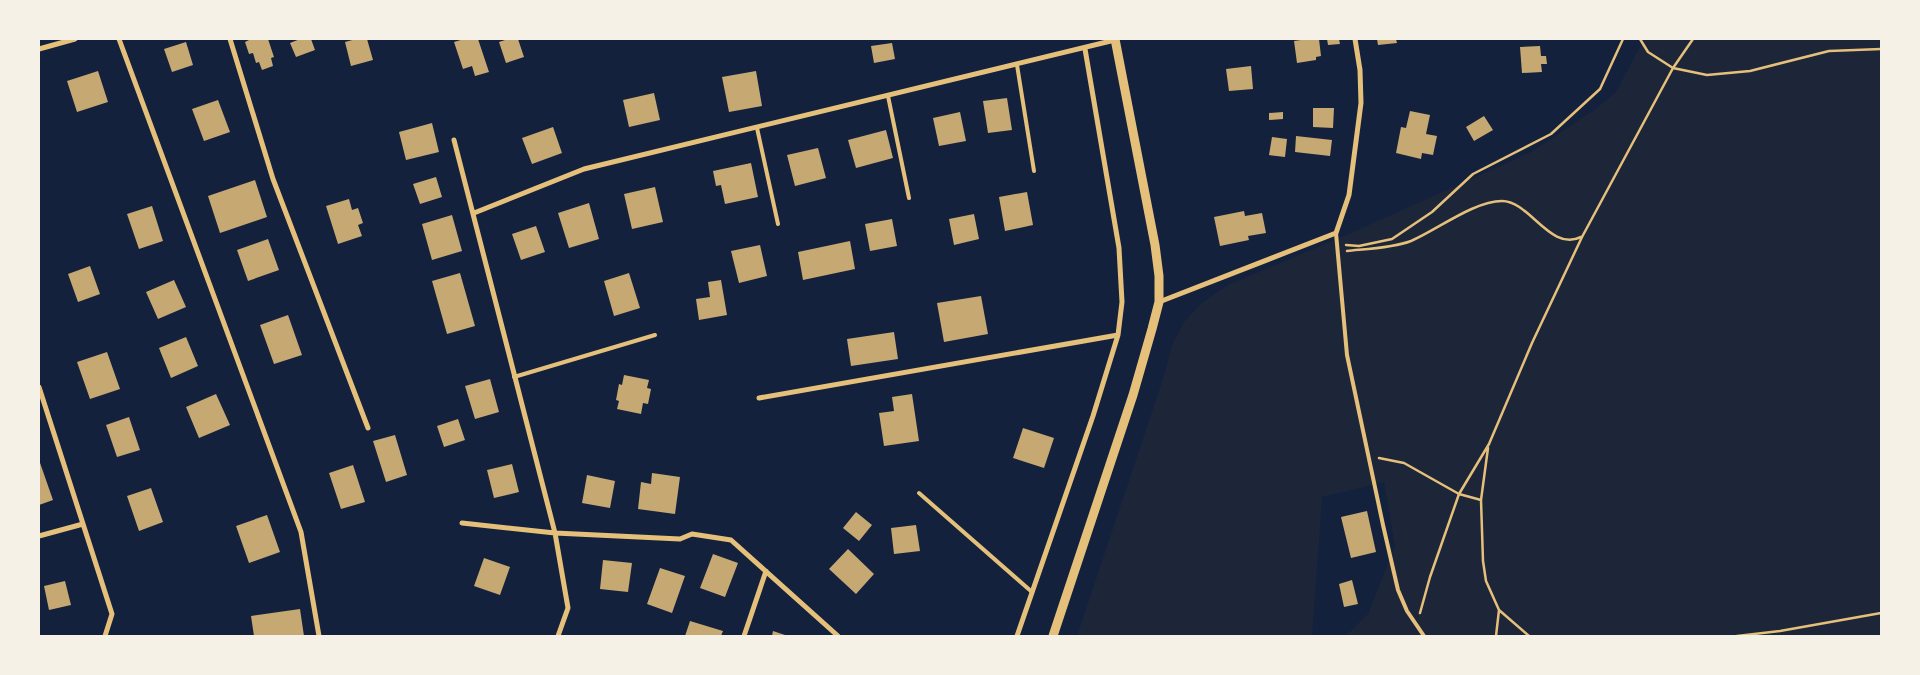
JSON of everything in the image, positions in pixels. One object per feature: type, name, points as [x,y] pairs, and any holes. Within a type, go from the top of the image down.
[{"type":"street","points":[[39,49],[75,39]]},
{"type":"street","points":[[119,39],[301,532],[320,636]]},
{"type":"street","points":[[230,39],[272,179],[368,428]]},
{"type":"street","points":[[1159,302],[1336,233],[1349,195],[1361,103],[1360,70],[1355,39]]},
{"type":"street","points":[[474,213],[584,169],[1085,49],[1115,40],[1155,245],[1159,276],[1159,302],[1136,386],[1053,636]]},
{"type":"street","points":[[1017,636],[1093,416],[1118,335],[1122,302],[1119,248],[1085,49]]},
{"type":"street","points":[[454,140],[555,533],[568,608],[558,636]]},
{"type":"street","points":[[759,398],[1118,335]]},
{"type":"street","points":[[39,387],[112,614],[104,636]]},
{"type":"street","points":[[462,523],[555,533],[680,539],[692,534],[731,540],[838,636]]},
{"type":"street","points":[[39,536],[83,524]]},
{"type":"street","points":[[744,636],[766,571]]},
{"type":"lane","points":[[1017,65],[1034,171]]},
{"type":"lane","points":[[888,96],[909,198]]},
{"type":"lane","points":[[757,128],[778,224]]},
{"type":"lane","points":[[1336,233],[1347,355],[1368,456],[1398,590],[1407,611],[1424,636]]},
{"type":"lane","points":[[514,377],[655,335]]},
{"type":"lane","points":[[919,493],[1032,592]]},
{"type":"path","points":[[1337,245],[1359,246],[1392,239],[1432,212],[1473,174],[1551,134],[1600,89],[1623,39]]},
{"type":"path","points":[[1640,39],[1648,52],[1673,68],[1707,75],[1750,71],[1829,52],[1881,49]]},
{"type":"path","points":[[1417,626],[1430,577],[1459,494],[1489,444],[1532,343],[1582,237],[1673,68],[1693,39]]},
{"type":"path","points":[[1338,252],[1409,242],[1484,204],[1502,201],[1522,208],[1541,227],[1554,234],[1569,240],[1582,237]]},
{"type":"path","points":[[1489,444],[1481,500],[1483,560],[1486,581],[1499,610],[1529,636]]},
{"type":"path","points":[[1368,456],[1404,463],[1459,494],[1481,500]]},
{"type":"path","points":[[1496,636],[1499,610]]},
{"type":"path","points":[[1737,636],[1780,631],[1881,613]]},
{"type":"shaded area","points":[[1644,39],[1881,39],[1881,636],[1346,636],[1368,614],[1395,546],[1384,482],[1322,497],[1312,636],[1077,636],[1162,382],[1173,343],[1184,322],[1202,303],[1228,285],[1349,234],[1531,152],[1597,108],[1616,92]]},
{"type":"building","points":[[249,39],[268,39],[274,57],[271,58],[273,66],[262,70],[259,62],[256,63],[253,53],[249,54],[245,42]]},
{"type":"building","points":[[300,39],[311,39],[315,50],[296,57],[290,43]]},
{"type":"building","points":[[367,39],[373,60],[351,66],[345,42]]},
{"type":"building","points":[[464,39],[478,39],[489,72],[475,76],[472,66],[463,69],[454,42]]},
{"type":"building","points":[[508,39],[518,39],[524,57],[506,63],[499,42]]},
{"type":"building","points":[[1319,39],[1321,56],[1316,57],[1316,60],[1297,63],[1294,41]]},
{"type":"building","points":[[1327,39],[1339,39],[1340,44],[1328,45]]},
{"type":"building","points":[[1377,39],[1396,39],[1397,43],[1378,45]]},
{"type":"building","points":[[186,42],[193,65],[172,72],[164,49]]},
{"type":"building","points":[[892,43],[895,59],[874,63],[871,46]]},
{"type":"building","points":[[1540,46],[1541,56],[1546,56],[1547,64],[1541,64],[1542,72],[1522,73],[1520,47]]},
{"type":"building","points":[[1251,66],[1253,89],[1229,91],[1226,69]]},
{"type":"building","points":[[98,71],[108,102],[77,112],[67,81]]},
{"type":"building","points":[[756,71],[762,106],[729,112],[722,77]]},
{"type":"building","points":[[654,93],[660,120],[629,127],[623,100]]},
{"type":"building","points":[[1007,98],[1012,130],[988,133],[983,101]]},
{"type":"building","points":[[218,100],[230,132],[204,141],[192,109]]},
{"type":"building","points":[[1313,108],[1334,108],[1333,128],[1313,127]]},
{"type":"building","points":[[1410,111],[1430,115],[1426,134],[1437,136],[1433,155],[1422,153],[1421,159],[1396,153],[1401,127],[1406,128]]},
{"type":"building","points":[[960,112],[966,141],[939,146],[933,118]]},
{"type":"building","points":[[1283,112],[1283,119],[1269,120],[1269,113]]},
{"type":"building","points":[[1484,116],[1493,130],[1474,141],[1466,127]]},
{"type":"building","points":[[432,123],[439,152],[406,160],[399,132]]},
{"type":"building","points":[[553,127],[562,153],[532,164],[522,138]]},
{"type":"building","points":[[886,130],[893,158],[856,168],[848,140]]},
{"type":"building","points":[[1296,136],[1332,140],[1330,156],[1295,152]]},
{"type":"building","points":[[1272,137],[1287,139],[1285,157],[1269,155]]},
{"type":"building","points":[[818,148],[826,178],[795,186],[787,155]]},
{"type":"building","points":[[751,163],[758,197],[725,204],[721,185],[716,186],[713,171]]},
{"type":"building","points":[[436,177],[442,197],[420,204],[413,184]]},
{"type":"building","points":[[255,180],[267,217],[220,233],[208,196]]},
{"type":"building","points":[[655,187],[663,222],[632,229],[624,194]]},
{"type":"building","points":[[1027,192],[1033,225],[1005,231],[999,197]]},
{"type":"building","points":[[349,199],[352,210],[358,208],[363,223],[358,225],[362,236],[338,244],[326,206]]},
{"type":"building","points":[[589,203],[599,239],[569,248],[558,213]]},
{"type":"building","points":[[152,206],[163,241],[139,249],[127,214]]},
{"type":"building","points":[[1244,211],[1245,216],[1262,213],[1266,233],[1248,236],[1249,240],[1220,246],[1214,217]]},
{"type":"building","points":[[974,214],[979,239],[954,245],[949,219]]},
{"type":"building","points":[[452,215],[462,251],[432,260],[422,224]]},
{"type":"building","points":[[892,219],[897,246],[870,251],[865,224]]},
{"type":"building","points":[[536,226],[545,252],[521,260],[512,234]]},
{"type":"building","points":[[268,239],[279,270],[248,281],[237,250]]},
{"type":"building","points":[[850,241],[855,269],[803,280],[798,252]]},
{"type":"building","points":[[760,245],[767,276],[739,283],[731,251]]},
{"type":"building","points":[[90,266],[100,294],[78,302],[68,274]]},
{"type":"building","points":[[460,273],[475,326],[447,334],[432,281]]},
{"type":"building","points":[[629,273],[640,308],[614,316],[604,281]]},
{"type":"building","points":[[174,280],[186,307],[158,319],[146,292]]},
{"type":"building","points":[[721,280],[727,315],[699,320],[696,299],[710,297],[708,282]]},
{"type":"building","points":[[981,296],[988,334],[944,342],[937,303]]},
{"type":"building","points":[[288,315],[302,355],[274,364],[260,325]]},
{"type":"building","points":[[894,332],[898,359],[851,366],[847,339]]},
{"type":"building","points":[[186,337],[198,366],[171,378],[159,348]]},
{"type":"building","points":[[107,352],[120,389],[90,399],[77,362]]},
{"type":"building","points":[[624,375],[649,380],[647,388],[651,389],[648,404],[643,403],[641,414],[617,409],[619,401],[616,400],[619,384],[622,385]]},
{"type":"building","points":[[490,379],[499,412],[475,419],[465,386]]},
{"type":"building","points":[[216,394],[230,425],[199,438],[186,407]]},
{"type":"building","points":[[912,394],[919,441],[884,446],[879,413],[894,411],[892,397]]},
{"type":"building","points":[[129,417],[140,450],[117,457],[106,425]]},
{"type":"building","points":[[458,419],[465,440],[444,447],[437,426]]},
{"type":"building","points":[[1023,428],[1054,438],[1044,468],[1013,458]]},
{"type":"building","points":[[395,435],[407,475],[386,482],[373,441]]},
{"type":"building","points":[[39,460],[53,500],[39,505]]},
{"type":"building","points":[[512,464],[519,492],[494,498],[487,470]]},
{"type":"building","points":[[353,465],[365,502],[341,509],[329,473]]},
{"type":"building","points":[[652,473],[680,477],[675,514],[638,509],[641,482],[651,484]]},
{"type":"building","points":[[587,475],[615,481],[610,508],[582,503]]},
{"type":"building","points":[[151,488],[163,522],[139,531],[127,496]]},
{"type":"building","points":[[1367,511],[1376,552],[1351,558],[1341,517]]},
{"type":"building","points":[[856,512],[872,525],[859,541],[843,528]]},
{"type":"building","points":[[267,515],[280,552],[249,563],[236,526]]},
{"type":"building","points":[[916,525],[920,551],[894,554],[891,528]]},
{"type":"building","points":[[848,549],[874,574],[856,594],[829,569]]},
{"type":"building","points":[[713,554],[738,563],[725,597],[700,588]]},
{"type":"building","points":[[484,558],[510,567],[500,595],[474,586]]},
{"type":"building","points":[[603,560],[632,563],[628,592],[600,589]]},
{"type":"building","points":[[660,568],[685,576],[672,613],[647,604]]},
{"type":"building","points":[[1352,580],[1358,604],[1344,607],[1339,584]]},
{"type":"building","points":[[65,581],[71,605],[49,610],[44,586]]},
{"type":"building","points":[[300,609],[304,636],[254,636],[251,616]]},
{"type":"building","points":[[690,621],[723,631],[721,636],[685,636]]},
{"type":"building","points":[[773,631],[788,636],[772,636]]}]
